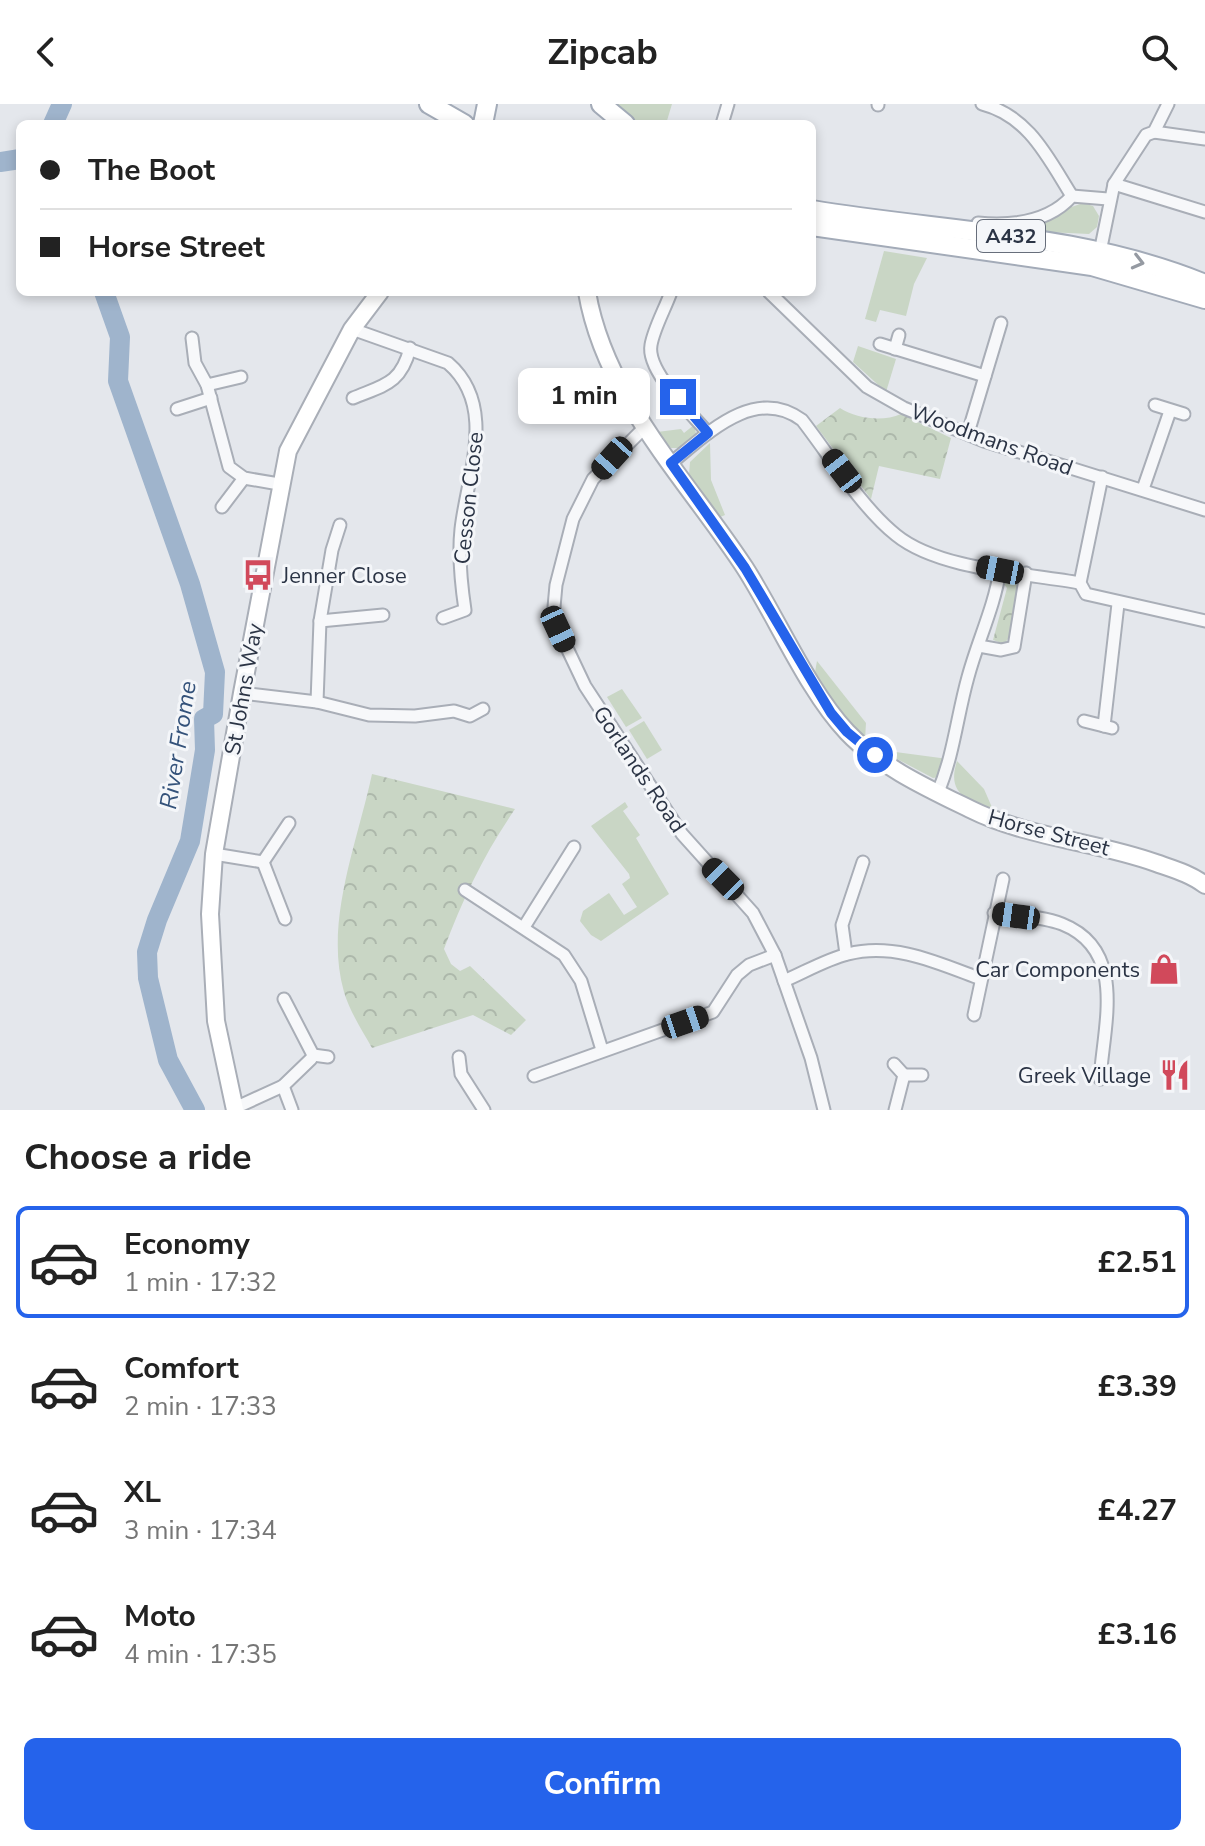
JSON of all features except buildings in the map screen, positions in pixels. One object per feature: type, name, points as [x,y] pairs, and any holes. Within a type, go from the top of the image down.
[{"type":"main road","points":[[601,104],[620,120]]},
{"type":"main road","points":[[439,106],[458,120]]},
{"type":"main road","name":"A432","points":[[816,211],[1022,237],[1168,269],[1205,284]]},
{"type":"main road","name":"A432","points":[[816,227],[1092,266],[1205,299]]},
{"type":"main road","name":"St Johns Way","points":[[235,1109],[216,1021],[211,975],[214,854],[242,693],[279,484],[288,451],[352,329],[377,296]]},
{"type":"main road","name":"Horse Street","points":[[588,296],[604,350],[645,427],[745,568],[818,691],[847,732],[885,762],[999,822],[1118,850],[1183,873],[1205,885]]},
{"type":"street","points":[[982,104],[1018,119],[1034,136],[1072,196]]},
{"type":"street","points":[[1154,132],[1168,104]]},
{"type":"street","points":[[1100,252],[1108,199],[1114,184],[1146,135],[1154,132],[1205,139]]},
{"type":"street","points":[[1114,184],[1205,212]]},
{"type":"street","points":[[1072,196],[1108,199]]},
{"type":"street","points":[[907,216],[994,225],[1034,220],[1061,209],[1072,196]]},
{"type":"street","points":[[668,296],[651,345],[650,357],[663,380],[708,433]]},
{"type":"street","name":"Woodmans Road","points":[[773,296],[849,365],[867,387],[904,408],[968,433],[1205,510]]},
{"type":"street","points":[[968,433],[1001,323]]},
{"type":"street","name":"Cesson Close","points":[[352,329],[376,340],[435,356],[458,372],[473,408],[477,428],[460,549],[465,610],[443,618]]},
{"type":"street","points":[[895,349],[899,335]]},
{"type":"street","points":[[192,338],[195,363],[207,385],[225,460],[244,478],[279,484]]},
{"type":"street","points":[[880,344],[985,376]]},
{"type":"street","points":[[353,398],[398,378],[405,368],[410,348]]},
{"type":"street","points":[[193,351],[207,349]]},
{"type":"street","points":[[207,385],[241,377]]},
{"type":"street","points":[[177,409],[211,398]]},
{"type":"street","points":[[1155,405],[1184,414]]},
{"type":"street","points":[[671,463],[708,433],[752,408],[793,413],[899,538],[923,552],[1000,570],[1080,583]]},
{"type":"street","points":[[1143,489],[1170,411]]},
{"type":"street","name":"Gorlands Road","points":[[645,427],[593,479],[573,519],[556,585],[554,607],[558,629],[585,686],[682,834],[753,913],[775,955],[824,1110]]},
{"type":"street","points":[[1102,477],[1080,583],[1086,594],[1118,604],[1205,621]]},
{"type":"street","points":[[222,507],[244,478]]},
{"type":"street","points":[[317,702],[320,621],[332,550],[340,525]]},
{"type":"street","points":[[938,792],[1000,570]]},
{"type":"street","points":[[979,646],[1001,650],[1014,647],[1026,573]]},
{"type":"street","points":[[1084,721],[1108,727],[1118,604]]},
{"type":"street","points":[[320,621],[383,615]]},
{"type":"street","points":[[242,693],[317,702],[392,717],[454,711],[470,716],[483,709]]},
{"type":"street","points":[[263,862],[289,823]]},
{"type":"street","points":[[524,927],[574,847]]},
{"type":"street","points":[[214,854],[263,862]]},
{"type":"street","points":[[263,862],[285,919]]},
{"type":"street","points":[[846,954],[842,925],[863,862]]},
{"type":"street","points":[[974,1015],[1003,879]]},
{"type":"street","points":[[465,890],[564,955],[581,981],[593,1012],[602,1050]]},
{"type":"street","points":[[994,913],[1059,922],[1080,933],[1098,950],[1107,984],[1100,1079]]},
{"type":"street","points":[[784,981],[846,954],[881,950],[916,955],[981,979]]},
{"type":"street","points":[[534,1076],[713,1012],[737,975],[749,965],[775,955]]},
{"type":"street","points":[[284,999],[313,1055]]},
{"type":"street","points":[[235,1109],[283,1086],[313,1055]]},
{"type":"street","points":[[313,1055],[328,1057]]},
{"type":"street","points":[[459,1057],[461,1074],[484,1110]]},
{"type":"street","points":[[894,1064],[904,1075],[922,1075]]},
{"type":"street","points":[[895,1110],[904,1075]]},
{"type":"street","points":[[283,1086],[292,1110]]},
{"type":"green space","points":[[612,104],[672,104],[667,120],[634,120]]},
{"type":"green space","points":[[1083,203],[1093,206],[1099,216],[1097,227],[1089,234],[1006,230]]},
{"type":"green space","points":[[884,251],[927,258],[914,284],[906,316],[880,310],[876,322],[865,319]]},
{"type":"green space","points":[[858,346],[896,359],[886,392],[853,362]]},
{"type":"green space","points":[[840,408],[870,418],[901,414],[951,438],[940,479],[879,466],[871,499],[816,426]]},
{"type":"green space","points":[[694,425],[697,438],[685,448],[671,448],[657,432],[681,429],[684,433]]},
{"type":"green space","points":[[710,443],[711,480],[725,515],[718,518],[689,474],[690,462]]},
{"type":"green space","points":[[1011,576],[1019,582],[1012,634],[1004,644],[993,640],[1007,588],[1003,583]]},
{"type":"green space","points":[[817,661],[866,723],[865,740],[838,710],[815,672]]},
{"type":"green space","points":[[622,689],[642,718],[626,727],[607,697]]},
{"type":"green space","points":[[644,721],[662,750],[647,759],[629,730]]},
{"type":"green space","points":[[882,751],[948,759],[939,777],[933,778]]},
{"type":"green space","points":[[957,761],[984,789],[994,812],[968,799],[957,789],[954,772]]},
{"type":"green space","points":[[372,774],[515,809],[475,877],[444,949],[451,964],[460,971],[470,966],[526,1020],[511,1035],[473,1015],[372,1048],[356,1021],[344,992],[338,939],[345,883]]},
{"type":"green space","points":[[625,802],[628,807],[623,811],[640,835],[636,838],[669,894],[601,941],[591,935],[580,921],[583,911],[609,893],[624,915],[637,907],[622,884],[630,878],[629,874],[591,826]]},
{"type":"waterway","points":[[55,120],[62,104]]},
{"type":"waterway","name":"River Frome","points":[[0,162],[16,160]]},
{"type":"waterway","name":"River Frome","points":[[105,296],[120,337],[118,381],[190,584],[215,672],[213,714],[204,719],[205,750],[190,841],[147,952],[148,978],[168,1060],[195,1110]]},
{"type":"place","name":"Jenner Close","points":[[258,575]]},
{"type":"place","name":"Car Components","points":[[1164,969]]},
{"type":"place","name":"Greek Village","points":[[1175,1075]]},
{"type":"route","points":[[678,397],[708,433],[671,463],[745,568],[831,713],[847,732],[875,755]]}]
